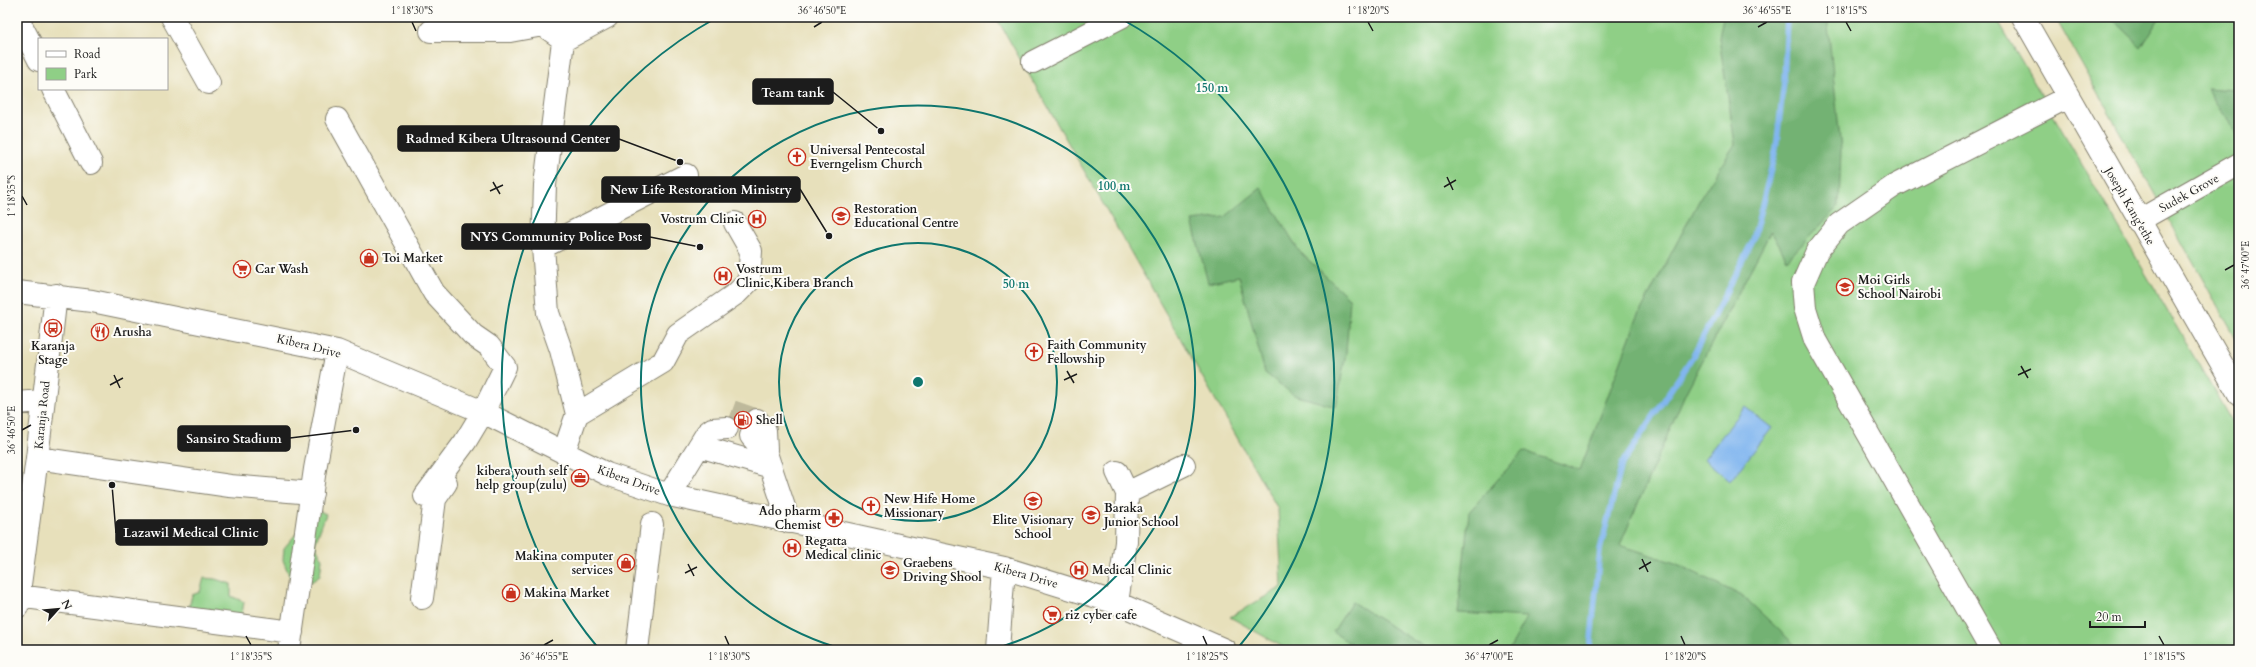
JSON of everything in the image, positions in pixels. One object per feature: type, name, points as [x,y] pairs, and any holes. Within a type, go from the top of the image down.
[{"type":"street","points":[[17,17],[38,58]]},
{"type":"street","points":[[172,17],[209,84]]},
{"type":"street","points":[[564,452],[576,414],[561,350],[548,313],[543,247],[545,184],[566,17]]},
{"type":"street","points":[[564,40],[607,17]]},
{"type":"street","points":[[1033,62],[1121,17]]},
{"type":"street","name":"Joseph Kang'ethe","points":[[2023,17],[2138,221],[2239,394]]},
{"type":"street","points":[[431,31],[510,30],[526,22],[543,25],[564,40]]},
{"type":"street","points":[[54,90],[91,163]]},
{"type":"street","points":[[1991,650],[1815,340],[1805,308],[1803,283],[1817,251],[1839,224],[1894,186],[2068,97]]},
{"type":"street","points":[[337,119],[434,293],[473,335],[489,346],[505,367],[488,415],[434,499],[422,598]]},
{"type":"street","name":"Sudek Grove","points":[[2138,221],[2239,164]]},
{"type":"street","points":[[543,247],[686,175]]},
{"type":"street","points":[[576,414],[662,362],[678,334],[737,293],[749,281],[751,250],[735,223]]},
{"type":"street","name":"Kibera Drive","points":[[17,292],[56,295],[337,351],[488,415],[608,474],[669,495],[1004,568],[1118,603],[1225,650]]},
{"type":"street","name":"Karanja Road","points":[[18,601],[37,458],[42,400],[56,295]]},
{"type":"street","points":[[18,601],[290,641],[312,494],[337,351]]},
{"type":"street","points":[[17,403],[42,400]]},
{"type":"street","points":[[425,496],[465,442],[488,415]]},
{"type":"street","points":[[754,428],[768,460],[789,522]]},
{"type":"street","points":[[669,495],[716,430],[768,460]]},
{"type":"street","points":[[37,458],[230,486],[312,494]]},
{"type":"street","points":[[1127,493],[1184,465]]},
{"type":"street","points":[[1117,472],[1127,493],[1126,542],[1118,603]]},
{"type":"street","points":[[637,650],[652,524]]},
{"type":"street","points":[[998,650],[1004,568]]},
{"type":"green space","name":"Moi Girls School Nairobi","points":[[996,17],[1996,17],[2239,434],[2239,650],[1288,650],[1230,617],[1282,587],[1278,509]]},
{"type":"green space","points":[[1723,17],[1827,17],[1841,149],[1839,206],[1787,260],[1771,231],[1685,394],[1620,545],[1675,563],[1744,597],[1796,646],[1797,650],[1509,650],[1527,617],[1458,613],[1469,512],[1523,451],[1580,470],[1638,316],[1701,197],[1735,144],[1719,38]]},
{"type":"green space","points":[[2055,17],[2239,17],[2239,344]]},
{"type":"green space","points":[[2110,17],[2160,17],[2141,47]]},
{"type":"green space","points":[[2239,87],[2239,137],[2206,88],[2236,90]]},
{"type":"green space","points":[[1261,188],[1299,251],[1350,299],[1346,353],[1336,407],[1294,395],[1265,373],[1239,276],[1208,283],[1192,221],[1225,217]]},
{"type":"green space","points":[[317,510],[326,514],[315,544],[322,559],[320,576],[311,582],[291,580],[283,560],[284,548]]},
{"type":"green space","points":[[204,578],[215,579],[231,584],[231,596],[244,602],[242,614],[249,617],[187,616],[192,595],[200,592]]},
{"type":"green space","points":[[1352,602],[1429,650],[1359,650],[1333,632]]},
{"type":"water","points":[[1745,407],[1772,428],[1730,481],[1704,459]]},
{"type":"waterway","points":[[1590,650],[1600,550],[1622,464],[1693,356],[1753,240],[1776,149],[1784,81],[1787,17]]},
{"type":"tunnel","points":[[732,411],[757,420]]},
{"type":"place","name":"Team tank","points":[[881,131]]},
{"type":"place","name":"Universal Pentecostal Everngelism Church","points":[[797,157]]},
{"type":"place","name":"Radmed Kibera Ultrasound Center","points":[[680,162]]},
{"type":"place","name":"Restoration Educational Centre","points":[[841,216]]},
{"type":"place","name":"Vostrum Clinic","points":[[757,219]]},
{"type":"place","name":"New Life Restoration Ministry","points":[[829,236]]},
{"type":"place","name":"NYS Community Police Post","points":[[700,247]]},
{"type":"place","name":"Toi Market","points":[[369,258]]},
{"type":"place","name":"Car Wash","points":[[242,269]]},
{"type":"place","name":"Vostrum Clinic,Kibera Branch","points":[[723,276]]},
{"type":"place","name":"Moi Girls School Nairobi","points":[[1845,287]]},
{"type":"place","name":"Karanja Stage","points":[[53,328]]},
{"type":"place","name":"Arusha","points":[[100,332]]},
{"type":"place","name":"Faith Community Fellowship","points":[[1034,352]]},
{"type":"place","name":"Shell","points":[[743,420]]},
{"type":"place","name":"Sansiro Stadium","points":[[356,430]]},
{"type":"place","name":"kibera youth self help group(zulu)","points":[[580,478]]},
{"type":"place","name":"Lazawil Medical Clinic","points":[[112,485]]},
{"type":"place","name":"Elite Visionary School","points":[[1033,501]]},
{"type":"place","name":"New Hife Home Missionary","points":[[871,506]]},
{"type":"place","name":"Baraka Junior School","points":[[1091,515]]},
{"type":"place","name":"Ado pharm Chemist","points":[[834,518]]},
{"type":"place","name":"Regatta Medical clinic","points":[[792,548]]},
{"type":"place","name":"Makina computer services","points":[[626,563]]},
{"type":"place","name":"Graebens Driving Shool","points":[[890,570]]},
{"type":"place","name":"Medical Clinic","points":[[1079,570]]},
{"type":"place","name":"Makina Market","points":[[511,593]]},
{"type":"place","name":"riz cyber cafe","points":[[1052,615]]}]
